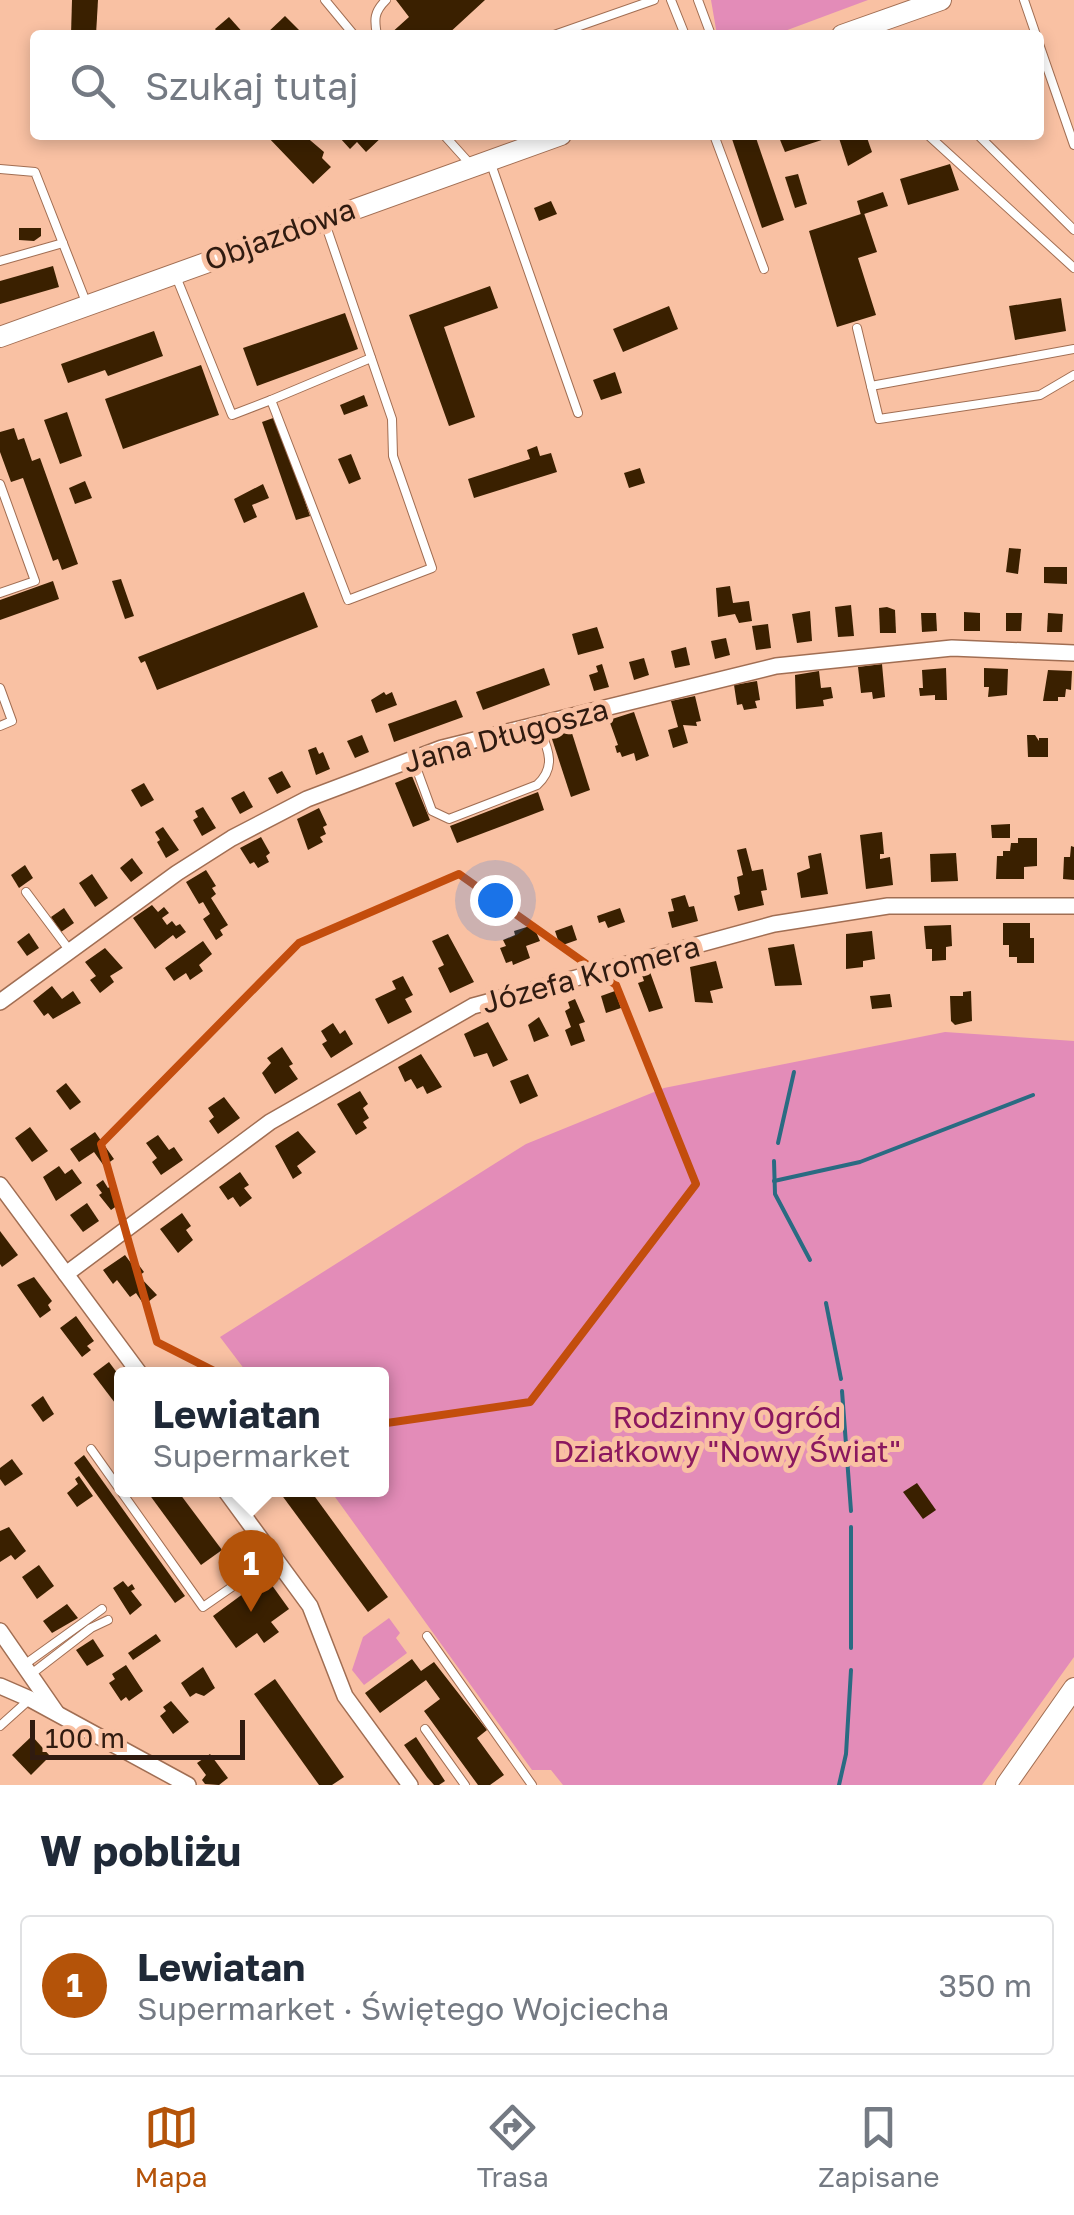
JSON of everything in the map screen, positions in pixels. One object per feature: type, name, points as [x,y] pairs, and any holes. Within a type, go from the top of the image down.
[{"type":"street","points":[[875,30],[941,0]]},
{"type":"street","name":"Objazdowa","points":[[0,337],[539,140]]},
{"type":"street","name":"Jana Długosza","points":[[0,1002],[232,838],[308,799],[442,748],[776,666],[952,648],[1074,652]]},
{"type":"street","name":"Józefa Kromera","points":[[66,1274],[270,1122],[472,1006],[774,924],[888,906],[1074,906]]},
{"type":"street","points":[[0,1185],[135,1367]]},
{"type":"street","points":[[230,1497],[310,1606],[345,1696],[410,1785]]},
{"type":"street","points":[[0,1631],[58,1715]]},
{"type":"street","points":[[0,1686],[188,1785]]},
{"type":"street","points":[[1006,1785],[1074,1688]]},
{"type":"lane","points":[[325,0],[350,30]]},
{"type":"lane","points":[[377,30],[376,9],[386,0]]},
{"type":"lane","points":[[568,30],[654,0]]},
{"type":"lane","points":[[671,0],[682,30]]},
{"type":"lane","points":[[698,0],[709,30]]},
{"type":"lane","points":[[1024,0],[1034,30]]},
{"type":"lane","points":[[1044,59],[1074,145]]},
{"type":"lane","points":[[1044,87],[1052,84]]},
{"type":"lane","points":[[451,140],[481,163],[578,413]]},
{"type":"lane","points":[[716,140],[764,268]]},
{"type":"lane","points":[[933,140],[1074,268]]},
{"type":"lane","points":[[983,140],[1074,230]]},
{"type":"lane","points":[[0,169],[35,172],[88,306]]},
{"type":"lane","points":[[271,400],[348,600],[432,568],[393,456],[392,419],[324,219]]},
{"type":"lane","points":[[0,262],[63,243]]},
{"type":"lane","points":[[175,274],[232,416],[372,358]]},
{"type":"lane","points":[[857,328],[880,419],[1040,395],[1074,375]]},
{"type":"lane","points":[[871,386],[1074,349]]},
{"type":"lane","points":[[0,484],[35,580],[0,593]]},
{"type":"lane","points":[[0,688],[12,722],[0,726]]},
{"type":"lane","points":[[413,759],[432,811],[449,819],[537,784],[547,776],[549,752],[538,725]]},
{"type":"lane","points":[[26,892],[70,951]]},
{"type":"lane","points":[[91,1449],[114,1481]]},
{"type":"lane","points":[[125,1497],[203,1607],[274,1557]]},
{"type":"lane","points":[[27,1670],[102,1610]]},
{"type":"lane","points":[[27,1670],[108,1620]]},
{"type":"lane","points":[[428,1636],[532,1785]]},
{"type":"lane","points":[[0,1726],[30,1699]]},
{"type":"lane","points":[[426,1729],[465,1785]]},
{"type":"highlighted area","points":[[459,874],[616,985],[696,1184],[530,1402],[332,1431],[157,1342],[101,1144],[299,943]]},
{"type":"green space","points":[[711,0],[868,0],[787,30],[716,30]]},
{"type":"green space","name":"Rodzinny Ogród Działkowy \"Nowy Świat\"","points":[[945,1032],[1074,1041],[1074,1657],[982,1785],[563,1785],[551,1770],[532,1770],[335,1497],[389,1497],[389,1367],[243,1367],[220,1337],[526,1144],[664,1088]]},
{"type":"green space","points":[[389,1618],[407,1653],[364,1685],[352,1670],[363,1637]]},
{"type":"building","points":[[72,0],[98,0],[96,30],[71,30]]},
{"type":"building","points":[[396,0],[485,0],[452,30],[395,30],[409,17]]},
{"type":"building","points":[[285,16],[299,30],[270,30]]},
{"type":"building","points":[[229,17],[241,30],[216,30]]},
{"type":"building","points":[[271,140],[310,140],[324,152],[322,158],[331,167],[313,184]]},
{"type":"building","points":[[342,140],[379,140],[366,152],[357,142],[350,149]]},
{"type":"building","points":[[732,140],[757,140],[784,220],[762,228]]},
{"type":"building","points":[[780,140],[822,140],[785,152]]},
{"type":"building","points":[[840,140],[868,140],[872,152],[848,166]]},
{"type":"building","points":[[950,164],[959,190],[908,205],[900,179]]},
{"type":"building","points":[[798,174],[807,204],[795,208],[785,177]]},
{"type":"building","points":[[883,192],[888,206],[861,215],[857,201]]},
{"type":"building","points":[[551,201],[557,214],[539,221],[534,208]]},
{"type":"building","points":[[864,213],[877,252],[858,258],[876,315],[837,327],[809,231]]},
{"type":"building","points":[[19,228],[41,228],[41,236],[34,241],[19,240]]},
{"type":"building","points":[[53,266],[59,287],[0,304],[0,281]]},
{"type":"building","points":[[490,286],[498,308],[444,327],[475,417],[449,426],[409,315]]},
{"type":"building","points":[[1061,298],[1066,331],[1015,340],[1009,306]]},
{"type":"building","points":[[669,306],[678,329],[623,352],[613,329]]},
{"type":"building","points":[[345,313],[358,349],[257,386],[243,348]]},
{"type":"building","points":[[154,331],[163,356],[108,376],[105,370],[68,383],[61,364]]},
{"type":"building","points":[[201,365],[219,415],[123,449],[105,399]]},
{"type":"building","points":[[615,372],[622,393],[601,400],[593,380]]},
{"type":"building","points":[[364,395],[368,406],[344,415],[340,405]]},
{"type":"building","points":[[67,412],[82,456],[60,464],[44,420]]},
{"type":"building","points":[[276,417],[310,516],[296,520],[262,422]]},
{"type":"building","points":[[14,428],[18,440],[24,438],[32,461],[40,458],[78,564],[62,570],[58,559],[53,561],[23,478],[11,482],[0,452],[0,432]]},
{"type":"building","points":[[537,446],[540,456],[551,453],[557,472],[474,498],[468,479],[530,459],[527,450]]},
{"type":"building","points":[[351,454],[361,479],[349,484],[338,459]]},
{"type":"building","points":[[640,468],[645,483],[629,488],[624,473]]},
{"type":"building","points":[[85,481],[92,498],[75,504],[69,488]]},
{"type":"building","points":[[263,484],[269,498],[252,505],[257,517],[244,523],[234,499]]},
{"type":"building","points":[[1009,548],[1021,549],[1018,574],[1006,572]]},
{"type":"building","points":[[1044,567],[1067,567],[1067,584],[1044,583]]},
{"type":"building","points":[[121,579],[134,616],[125,619],[112,581]]},
{"type":"building","points":[[53,581],[59,599],[0,620],[0,600]]},
{"type":"building","points":[[730,586],[733,603],[749,601],[752,621],[739,623],[735,614],[718,617],[716,588]]},
{"type":"building","points":[[304,592],[318,627],[157,690],[145,661],[141,663],[138,657]]},
{"type":"building","points":[[851,605],[854,636],[838,637],[835,607]]},
{"type":"building","points":[[879,608],[895,610],[896,633],[880,633]]},
{"type":"building","points":[[810,611],[812,641],[797,643],[792,614]]},
{"type":"building","points":[[964,612],[980,613],[980,631],[964,631]]},
{"type":"building","points":[[921,613],[936,613],[937,631],[922,632]]},
{"type":"building","points":[[1006,613],[1022,613],[1021,631],[1006,631]]},
{"type":"building","points":[[1048,613],[1063,614],[1062,632],[1047,632]]},
{"type":"building","points":[[768,624],[771,648],[756,650],[752,626]]},
{"type":"building","points":[[597,627],[604,648],[578,655],[572,634]]},
{"type":"building","points":[[726,638],[730,655],[715,659],[711,641]]},
{"type":"building","points":[[686,647],[690,665],[675,668],[671,651]]},
{"type":"building","points":[[644,658],[649,675],[634,680],[629,662]]},
{"type":"building","points":[[602,664],[609,687],[594,691],[589,675],[598,672],[596,666]]},
{"type":"building","points":[[882,664],[885,697],[873,699],[872,692],[861,693],[858,667]]},
{"type":"building","points":[[544,668],[550,685],[483,710],[476,692]]},
{"type":"building","points":[[946,668],[947,700],[935,700],[935,695],[920,696],[922,670]]},
{"type":"building","points":[[984,668],[1008,669],[1007,695],[988,697]]},
{"type":"building","points":[[1048,670],[1072,671],[1071,690],[1066,689],[1065,697],[1058,697],[1058,701],[1043,701]]},
{"type":"building","points":[[819,671],[821,688],[831,687],[833,698],[823,700],[824,706],[796,709],[795,675]]},
{"type":"building","points":[[757,681],[757,708],[744,710],[742,704],[737,705],[734,685]]},
{"type":"building","points":[[392,692],[397,705],[376,713],[371,700]]},
{"type":"building","points":[[695,696],[701,721],[696,722],[697,726],[683,725],[688,743],[673,748],[668,730],[678,727],[671,701]]},
{"type":"building","points":[[456,700],[463,717],[394,742],[388,724]]},
{"type":"building","points":[[634,712],[649,756],[636,761],[634,753],[622,757],[617,753],[609,720]]},
{"type":"building","points":[[571,730],[590,790],[571,797],[551,736]]},
{"type":"building","points":[[362,735],[369,752],[355,758],[347,741]]},
{"type":"building","points":[[1027,735],[1035,735],[1039,741],[1048,738],[1048,757],[1028,757]]},
{"type":"building","points":[[316,747],[319,754],[323,752],[330,769],[316,775],[308,750]]},
{"type":"building","points":[[282,771],[291,787],[277,794],[268,778]]},
{"type":"building","points":[[412,776],[430,820],[413,827],[395,783]]},
{"type":"building","points":[[144,783],[154,800],[141,807],[131,790]]},
{"type":"building","points":[[244,791],[253,807],[240,814],[231,798]]},
{"type":"building","points":[[538,792],[544,810],[457,843],[450,826]]},
{"type":"building","points":[[203,807],[216,828],[202,836],[193,820],[198,817],[195,811]]},
{"type":"building","points":[[319,808],[327,825],[323,827],[326,834],[320,837],[323,842],[308,850],[297,819]]},
{"type":"building","points":[[1010,824],[1010,838],[992,838],[991,825]]},
{"type":"building","points":[[163,827],[179,850],[166,858],[155,832]]},
{"type":"building","points":[[882,832],[884,854],[880,854],[880,859],[890,857],[893,885],[866,889],[860,835]]},
{"type":"building","points":[[261,837],[270,853],[266,856],[269,862],[258,868],[254,862],[250,864],[240,848]]},
{"type":"building","points":[[1018,838],[1037,838],[1037,866],[1024,867],[1024,879],[996,879],[997,856],[1010,851],[1011,843],[1018,843]]},
{"type":"building","points":[[1071,846],[1074,880],[1063,879],[1064,857],[1070,857]]},
{"type":"building","points":[[746,848],[752,871],[763,869],[767,890],[761,891],[764,905],[738,911],[734,896],[740,894],[737,877],[743,875],[737,850]]},
{"type":"building","points":[[821,853],[828,894],[801,898],[797,873],[810,868],[808,856]]},
{"type":"building","points":[[956,853],[958,881],[931,882],[930,854]]},
{"type":"building","points":[[132,858],[143,873],[131,882],[120,868]]},
{"type":"building","points":[[25,865],[33,878],[19,888],[11,875]]},
{"type":"building","points":[[206,870],[216,886],[212,888],[216,894],[211,898],[228,925],[220,930],[223,935],[216,940],[203,919],[210,914],[186,882]]},
{"type":"building","points":[[92,874],[108,898],[95,907],[79,883]]},
{"type":"building","points":[[685,895],[689,907],[694,906],[698,921],[672,928],[668,912],[674,911],[671,899]]},
{"type":"building","points":[[152,905],[158,912],[164,907],[169,913],[162,918],[167,925],[172,921],[186,932],[176,939],[173,935],[155,949],[133,918]]},
{"type":"building","points":[[64,908],[74,923],[61,932],[51,917]]},
{"type":"building","points":[[620,908],[625,922],[608,928],[605,921],[599,923],[597,916]]},
{"type":"building","points":[[1003,923],[1030,923],[1034,963],[1017,963],[1017,957],[1009,957],[1009,945],[1003,945]]},
{"type":"building","points":[[533,925],[540,941],[526,946],[530,958],[513,965],[512,961],[506,963],[500,948],[506,946],[503,940],[515,935],[514,931]]},
{"type":"building","points":[[572,925],[577,940],[560,946],[555,931]]},
{"type":"building","points":[[951,925],[952,946],[946,947],[946,960],[932,961],[932,949],[926,949],[924,926]]},
{"type":"building","points":[[872,931],[875,959],[863,961],[863,967],[846,969],[846,934]]},
{"type":"building","points":[[29,933],[39,948],[27,956],[17,942]]},
{"type":"building","points":[[448,934],[474,982],[450,993],[438,968],[444,965],[432,941]]},
{"type":"building","points":[[203,941],[212,954],[199,965],[203,971],[190,980],[186,973],[174,981],[165,968]]},
{"type":"building","points":[[794,944],[802,985],[775,986],[768,948]]},
{"type":"building","points":[[105,948],[123,968],[110,976],[114,982],[100,993],[90,980],[96,976],[85,962]]},
{"type":"building","points":[[716,961],[723,988],[710,991],[713,1003],[695,1002],[690,967]]},
{"type":"building","points":[[650,972],[663,1008],[649,1012],[638,983],[644,981],[642,975]]},
{"type":"building","points":[[403,976],[413,995],[405,999],[412,1012],[388,1024],[375,999],[396,989],[392,981]]},
{"type":"building","points":[[52,986],[62,999],[73,991],[81,1003],[53,1019],[48,1013],[44,1016],[33,1001]]},
{"type":"building","points":[[615,991],[621,1008],[606,1013],[601,996]]},
{"type":"building","points":[[971,991],[972,1021],[955,1025],[951,1021],[950,996],[963,996],[963,992]]},
{"type":"building","points":[[890,994],[892,1007],[872,1009],[870,996]]},
{"type":"building","points":[[575,999],[585,1022],[579,1024],[585,1041],[571,1046],[565,1030],[571,1027],[565,1011],[570,1008],[568,1002]]},
{"type":"building","points":[[539,1017],[549,1036],[534,1042],[528,1025]]},
{"type":"building","points":[[488,1022],[508,1060],[493,1067],[487,1053],[474,1057],[464,1034]]},
{"type":"building","points":[[333,1023],[340,1034],[345,1030],[353,1044],[331,1058],[322,1044],[327,1041],[321,1031]]},
{"type":"building","points":[[282,1047],[298,1079],[275,1094],[262,1073],[271,1063],[267,1058]]},
{"type":"building","points":[[421,1054],[442,1087],[427,1094],[423,1086],[417,1089],[411,1079],[405,1082],[398,1067]]},
{"type":"building","points":[[528,1074],[538,1096],[520,1104],[510,1081]]},
{"type":"building","points":[[66,1083],[81,1102],[70,1110],[56,1091]]},
{"type":"building","points":[[360,1091],[368,1104],[363,1108],[369,1118],[363,1122],[367,1128],[356,1135],[337,1104]]},
{"type":"building","points":[[224,1097],[240,1118],[218,1134],[209,1121],[214,1117],[208,1108]]},
{"type":"building","points":[[30,1127],[48,1151],[32,1162],[15,1138]]},
{"type":"building","points":[[298,1131],[316,1152],[297,1166],[302,1173],[293,1179],[275,1146]]},
{"type":"building","points":[[95,1132],[114,1159],[104,1166],[94,1152],[79,1162],[70,1149]]},
{"type":"building","points":[[158,1135],[183,1160],[161,1175],[152,1162],[157,1158],[146,1143]]},
{"type":"building","points":[[59,1166],[65,1174],[72,1169],[82,1183],[56,1201],[43,1177]]},
{"type":"building","points":[[240,1172],[249,1185],[244,1188],[252,1198],[240,1207],[233,1197],[228,1200],[219,1187]]},
{"type":"building","points":[[103,1180],[121,1203],[111,1210],[96,1185]]},
{"type":"building","points":[[87,1203],[99,1221],[83,1232],[70,1215]]},
{"type":"building","points":[[182,1213],[191,1226],[186,1230],[193,1240],[178,1253],[160,1229]]},
{"type":"building","points":[[0,1231],[18,1255],[2,1267],[0,1264]]},
{"type":"building","points":[[125,1255],[134,1267],[138,1264],[144,1272],[139,1276],[157,1295],[144,1305],[136,1293],[130,1297],[117,1280],[113,1284],[103,1270]]},
{"type":"building","points":[[34,1277],[52,1301],[48,1305],[51,1310],[40,1318],[17,1285]]},
{"type":"building","points":[[76,1316],[94,1341],[82,1357],[60,1328]]},
{"type":"building","points":[[109,1362],[114,1369],[114,1402],[93,1374]]},
{"type":"building","points":[[43,1396],[54,1414],[43,1422],[31,1405]]},
{"type":"building","points":[[84,1455],[185,1596],[175,1603],[74,1463]]},
{"type":"building","points":[[12,1459],[23,1474],[5,1486],[0,1468]]},
{"type":"building","points":[[79,1476],[93,1496],[77,1507],[67,1493],[78,1484],[75,1479]]},
{"type":"building","points":[[917,1483],[936,1510],[923,1519],[903,1492]]},
{"type":"building","points":[[151,1497],[182,1497],[222,1550],[201,1565]]},
{"type":"building","points":[[283,1497],[315,1497],[388,1597],[368,1612]]},
{"type":"building","points":[[9,1527],[26,1551],[15,1560],[11,1555],[0,1562],[0,1531]]},
{"type":"building","points":[[39,1565],[54,1586],[37,1599],[22,1577]]},
{"type":"building","points":[[266,1577],[289,1609],[271,1622],[279,1632],[264,1643],[257,1633],[236,1648],[213,1616]]},
{"type":"building","points":[[123,1581],[128,1587],[132,1584],[135,1589],[131,1591],[142,1605],[130,1615],[113,1588]]},
{"type":"building","points":[[67,1604],[78,1618],[52,1633],[43,1621]]},
{"type":"building","points":[[156,1634],[161,1641],[133,1660],[128,1653]]},
{"type":"building","points":[[93,1639],[104,1656],[87,1666],[76,1650]]},
{"type":"building","points":[[412,1659],[421,1671],[434,1662],[487,1730],[477,1738],[504,1775],[490,1785],[478,1785],[424,1711],[440,1699],[426,1680],[380,1713],[365,1693]]},
{"type":"building","points":[[126,1665],[143,1691],[129,1701],[126,1697],[121,1701],[109,1683],[115,1679],[112,1674]]},
{"type":"building","points":[[203,1667],[215,1688],[204,1696],[196,1693],[190,1697],[181,1683]]},
{"type":"building","points":[[275,1679],[344,1777],[332,1785],[319,1785],[254,1694]]},
{"type":"building","points":[[171,1701],[189,1722],[173,1734],[160,1716]]},
{"type":"building","points":[[32,1736],[50,1756],[31,1775],[12,1755]]},
{"type":"building","points":[[416,1737],[445,1781],[439,1785],[427,1777],[404,1745]]},
{"type":"building","points":[[210,1754],[228,1778],[219,1785],[205,1784],[202,1780],[206,1775],[197,1763]]},
{"type":"waterway","points":[[778,1143],[794,1072]]},
{"type":"waterway","points":[[774,1181],[860,1162],[1033,1095]]},
{"type":"waterway","points":[[774,1161],[775,1194],[810,1260]]},
{"type":"waterway","points":[[826,1303],[841,1379]]},
{"type":"waterway","points":[[842,1391],[851,1511]]},
{"type":"waterway","points":[[851,1527],[851,1648]]},
{"type":"waterway","points":[[839,1785],[846,1754],[851,1670]]},
{"type":"place","name":"Lewiatan","points":[[251,1612]]}]
